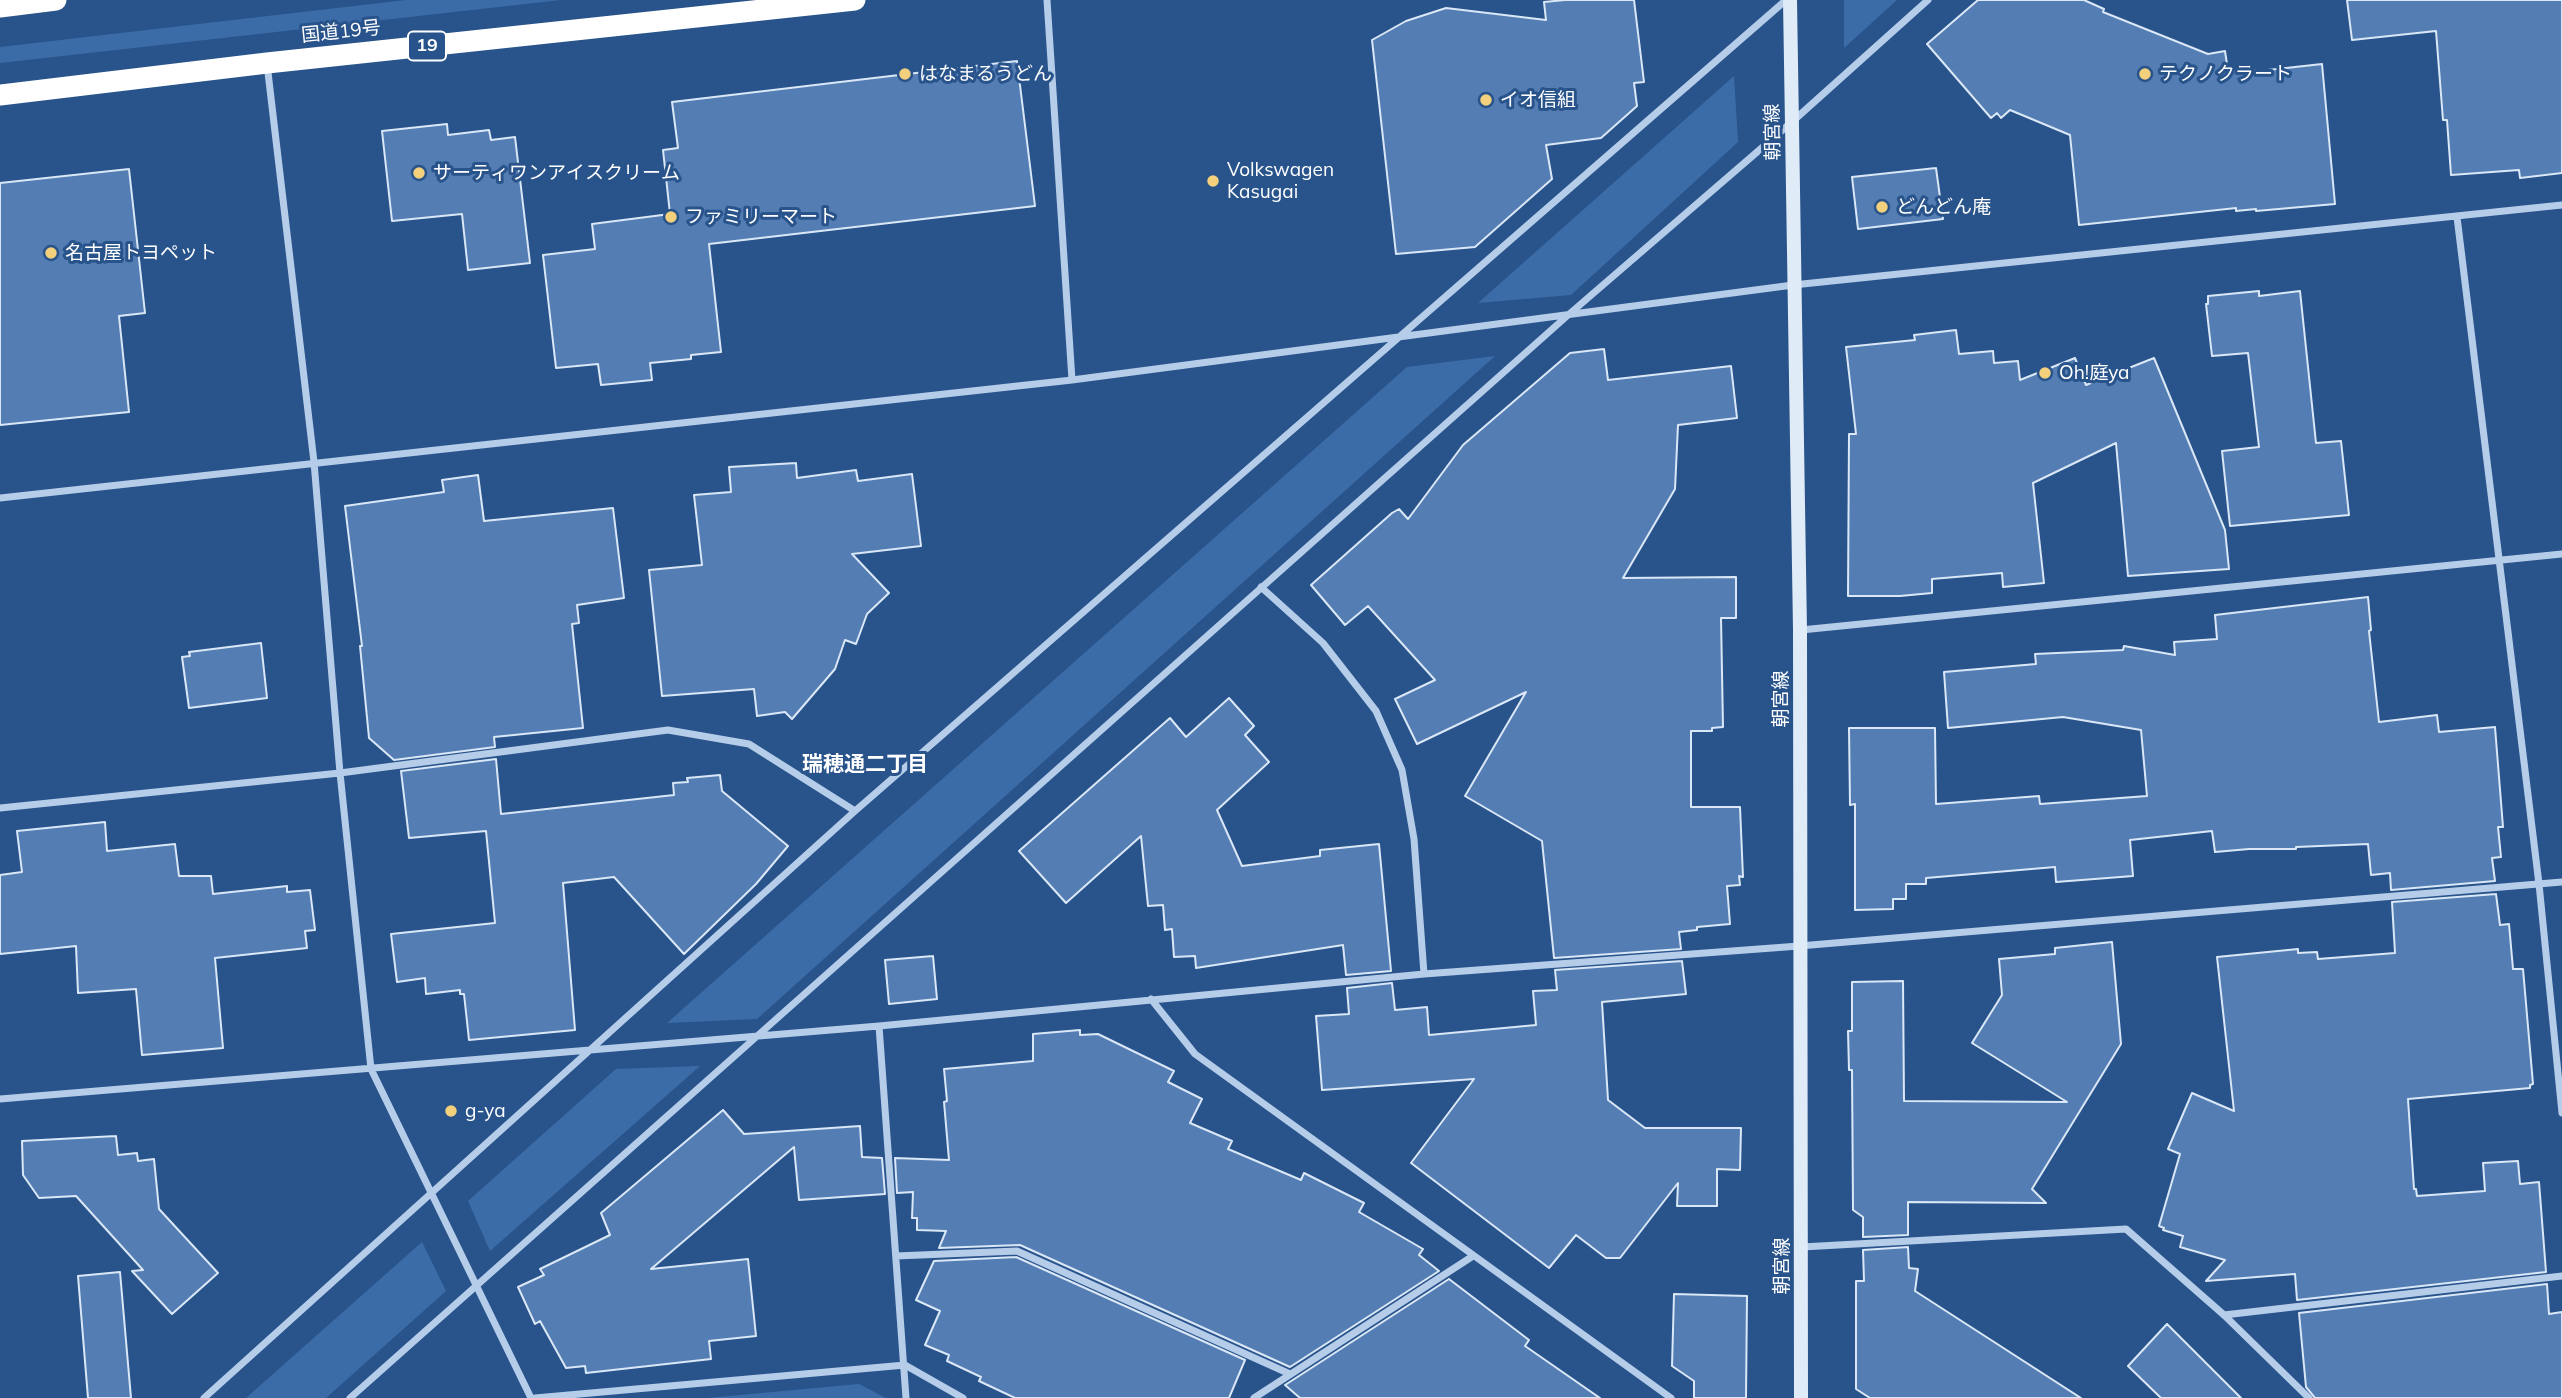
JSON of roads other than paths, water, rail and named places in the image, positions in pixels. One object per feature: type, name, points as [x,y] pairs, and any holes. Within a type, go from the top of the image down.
[{"type":"highway","points":[[0,7],[56,0]]},
{"type":"highway","name":"国道19号","points":[[0,95],[267,63],[855,0]]},
{"type":"street","points":[[1047,0],[1072,380]]},
{"type":"street","points":[[204,1398],[855,811],[1788,0]]},
{"type":"street","name":"朝宮線","points":[[1788,0],[1793,121],[1793,285],[1800,630],[1801,1398]]},
{"type":"street","points":[[350,1398],[1261,587],[1928,0]]},
{"type":"street","points":[[267,63],[314,462],[340,774],[371,1069],[533,1398],[905,1366],[963,1398]]},
{"type":"street","points":[[0,498],[1072,380],[1793,285],[2562,205]]},
{"type":"street","points":[[2457,217],[2539,884],[2562,1113]]},
{"type":"street","points":[[1800,630],[2562,554]]},
{"type":"street","points":[[1261,587],[1323,643],[1376,711],[1402,770],[1414,839],[1424,974]]},
{"type":"street","points":[[0,808],[340,774],[668,730],[749,744],[855,811]]},
{"type":"street","points":[[0,1100],[879,1026],[1424,974],[1799,946],[2562,882]]},
{"type":"street","points":[[1151,999],[1195,1054],[1671,1398]]},
{"type":"street","points":[[879,1026],[906,1398]]},
{"type":"street","points":[[1802,1247],[2126,1229],[2224,1315],[2309,1398]]},
{"type":"street","points":[[896,1256],[1017,1251],[1290,1374]]},
{"type":"street","points":[[1254,1398],[1473,1256]]},
{"type":"street","points":[[2224,1315],[2562,1276]]},
{"type":"place","name":"はなまるうどん","points":[[905,74]]},
{"type":"place","name":"テクノクラート","points":[[2145,74]]},
{"type":"place","name":"イオ信組","points":[[1486,100]]},
{"type":"place","name":"サーティワンアイスクリーム","points":[[419,173]]},
{"type":"place","name":"Volkswagen Kasugai","points":[[1213,181]]},
{"type":"place","name":"どんどん庵","points":[[1882,207]]},
{"type":"place","name":"ファミリーマート","points":[[671,217]]},
{"type":"place","name":"名古屋トヨペット","points":[[51,253]]},
{"type":"place","name":"Oh!庭ya","points":[[2045,373]]},
{"type":"place","name":"g-ya","points":[[451,1111]]},
{"type":"district","name":"瑞穂通二丁目","points":[[865,765]]}]
